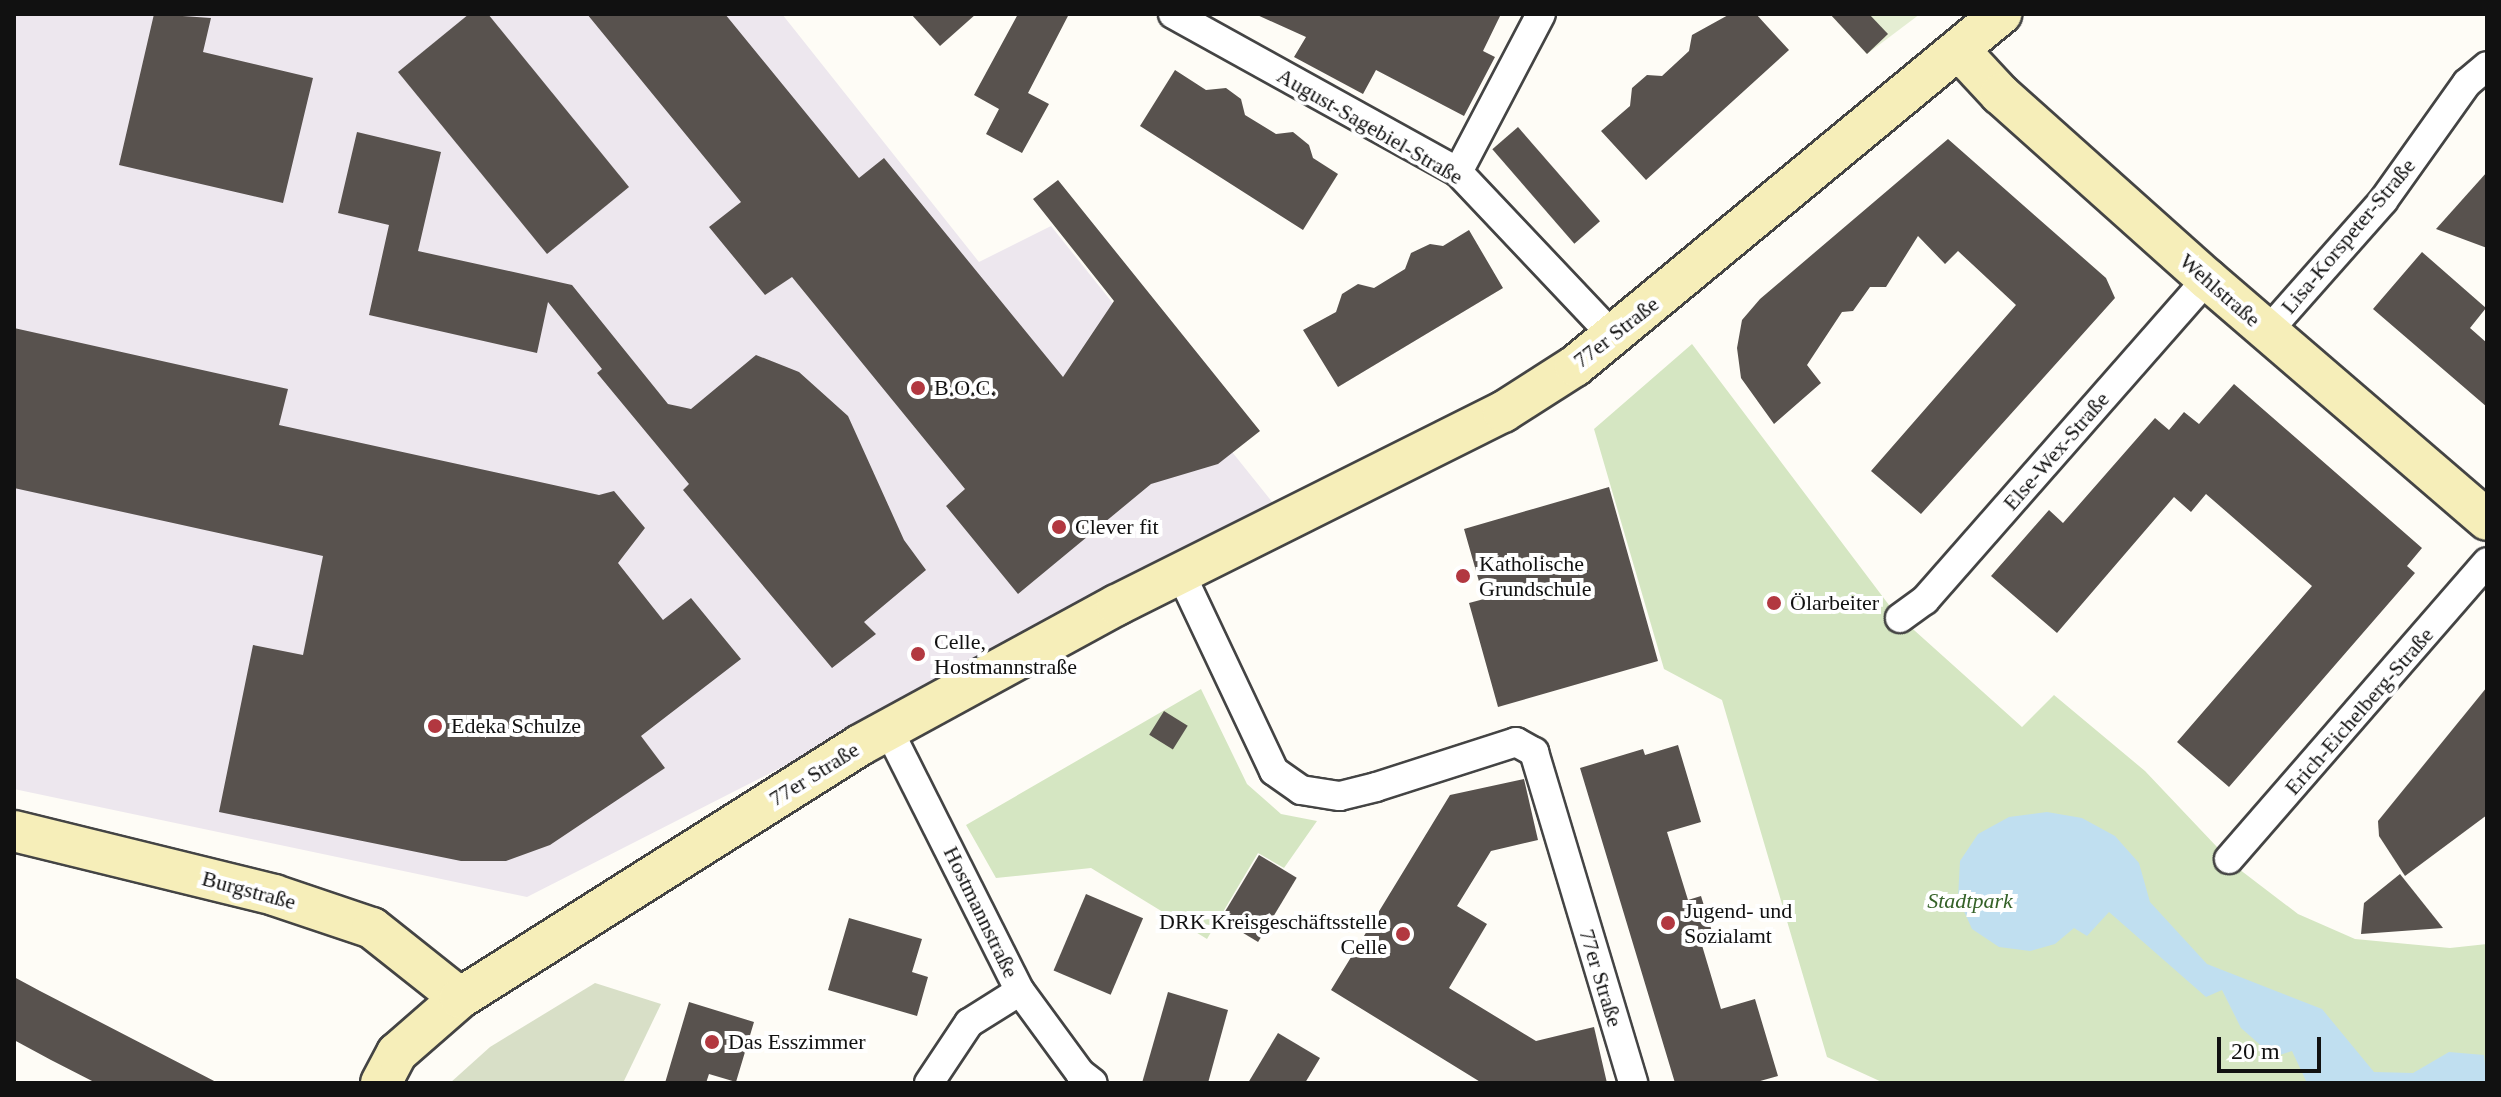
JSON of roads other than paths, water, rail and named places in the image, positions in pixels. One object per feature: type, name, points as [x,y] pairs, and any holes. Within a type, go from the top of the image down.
[{"type":"street","name":"August-Sagebiel-Straße","points":[[1173,14],[1458,172],[1612,335]]},
{"type":"street","points":[[1458,172],[1541,14]]},
{"type":"street","name":"77er Straße","points":[[381,1083],[397,1053],[460,998],[888,729],[1180,572],[1503,412],[1612,335],[1960,51],[2001,14]]},
{"type":"street","name":"Wehlstraße","points":[[1960,51],[2000,94],[2207,279],[2487,520]]},
{"type":"street","name":"Lisa-Korspeter-Straße","points":[[2268,331],[2383,201],[2467,83],[2487,66]]},
{"type":"street","name":"Else-Wex-Straße","points":[[1900,618],[1925,600],[2207,279]]},
{"type":"street","name":"Erich-Eichelberg-Straße","points":[[2229,859],[2487,562]]},
{"type":"street","name":"77er Straße","points":[[1180,572],[1274,771],[1301,790],[1340,796],[1516,742],[1534,752],[1633,1083]]},
{"type":"street","name":"Hostmannstraße","points":[[888,729],[1020,991],[1080,1073],[1093,1083]]},
{"type":"street","name":"Burgstraße","points":[[14,831],[274,895],[372,928],[460,998]]},
{"type":"street","points":[[929,1083],[969,1023],[1020,991]]},
{"type":"water","points":[[2047,812],[2082,818],[2115,836],[2139,863],[2150,902],[2207,964],[2322,1009],[2374,1072],[2413,1073],[2449,1052],[2484,1055],[2487,1083],[2307,1083],[2292,1051],[2274,1057],[2241,1028],[2222,990],[2206,997],[2109,912],[2087,936],[2074,928],[2055,944],[2030,951],[1999,947],[1972,929],[1958,898],[1960,861],[1978,834],[2009,817]]},
{"type":"place","name":"B.O.C.","points":[[918,388]]},
{"type":"place","name":"Clever fit","points":[[1059,527]]},
{"type":"place","name":"Katholische Grundschule","points":[[1463,576]]},
{"type":"place","name":"Ölarbeiter","points":[[1774,603]]},
{"type":"place","name":"Celle, Hostmannstraße","points":[[918,654]]},
{"type":"place","name":"Edeka Schulze","points":[[435,726]]},
{"type":"place","name":"Jugend- und Sozialamt","points":[[1668,923]]},
{"type":"place","name":"DRK Kreisgeschäftsstelle Celle","points":[[1403,934]]},
{"type":"place","name":"Das Esszimmer","points":[[712,1042]]},
{"type":"park label","name":"Stadtpark","points":[[1970,901]]}]
